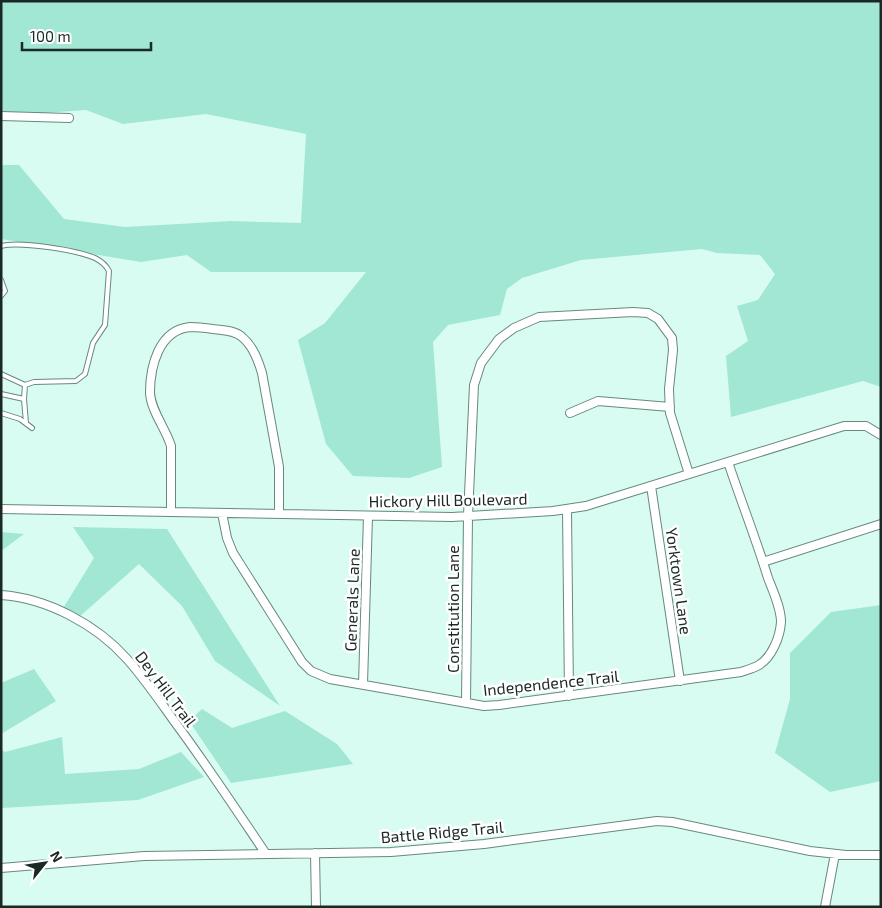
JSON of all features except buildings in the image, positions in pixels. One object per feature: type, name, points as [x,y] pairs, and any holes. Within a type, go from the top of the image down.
[{"type":"street","points":[[1,116],[69,118]]},
{"type":"street","name":"Constitution Lane","points":[[466,703],[468,516],[474,385],[481,363],[495,344],[514,328],[539,317],[633,312],[648,314],[658,319],[672,338],[673,350],[669,389],[670,413],[690,474]]},
{"type":"street","points":[[171,512],[171,446],[151,398],[152,368],[160,347],[167,338],[173,332],[190,327],[227,330],[241,335],[258,360],[279,467],[279,514]]},
{"type":"street","points":[[570,413],[598,401],[670,407]]},
{"type":"street","name":"Hickory Hill Boulevard","points":[[1,510],[468,516],[567,509],[586,506],[844,426],[866,426],[881,435]]},
{"type":"street","name":"Independence Trail","points":[[222,513],[227,538],[233,553],[302,662],[311,671],[330,678],[484,706],[499,706],[741,672],[766,660],[774,648],[779,635],[781,621],[777,603],[728,462]]},
{"type":"street","name":"Yorktown Lane","points":[[651,486],[680,681]]},
{"type":"street","points":[[567,509],[569,696]]},
{"type":"street","name":"Generals Lane","points":[[363,684],[368,516]]},
{"type":"street","points":[[763,562],[881,524]]},
{"type":"street","name":"Dey Hill Trail","points":[[1,595],[26,598],[62,612],[92,628],[127,658],[198,754],[266,854]]},
{"type":"street","name":"Battle Ridge Trail","points":[[1,868],[144,856],[391,852],[484,844],[657,821],[672,822],[810,851],[835,854],[881,855]]},
{"type":"street","points":[[315,853],[316,907]]},
{"type":"street","points":[[825,907],[835,854]]},
{"type":"lane","points":[[1,246],[9,244],[35,246],[84,255],[102,262],[110,271],[105,325],[93,343],[83,376],[76,381],[34,382],[25,385],[1,374]]},
{"type":"lane","points":[[1,280],[5,291],[1,296]]},
{"type":"lane","points":[[25,385],[26,423]]},
{"type":"lane","points":[[1,394],[24,398]]},
{"type":"lane","points":[[1,412],[20,419],[32,428]]},
{"type":"green space","points":[[1,1],[881,1],[881,387],[863,381],[731,417],[726,356],[748,341],[737,306],[758,300],[775,274],[760,255],[717,253],[702,249],[581,260],[522,278],[507,289],[500,315],[448,325],[433,342],[442,467],[409,478],[353,476],[326,444],[298,340],[325,323],[366,272],[211,272],[187,255],[141,262],[1,239],[1,165],[19,165],[64,219],[125,227],[231,221],[301,223],[306,134],[206,114],[123,124],[86,110],[1,116]]},
{"type":"green space","points":[[73,527],[167,529],[280,706],[215,661],[182,606],[139,564],[78,618],[62,610],[94,558]]},
{"type":"green space","points":[[1,532],[24,534],[1,551]]},
{"type":"green space","points":[[881,605],[881,781],[830,792],[775,753],[790,699],[790,653],[831,612]]},
{"type":"green space","points":[[34,669],[56,701],[1,734],[1,683]]},
{"type":"green space","points":[[202,709],[232,728],[285,711],[337,744],[353,764],[231,783],[189,721]]},
{"type":"green space","points":[[62,737],[65,774],[139,769],[181,752],[204,777],[138,800],[2,808],[1,749],[5,752]]}]
